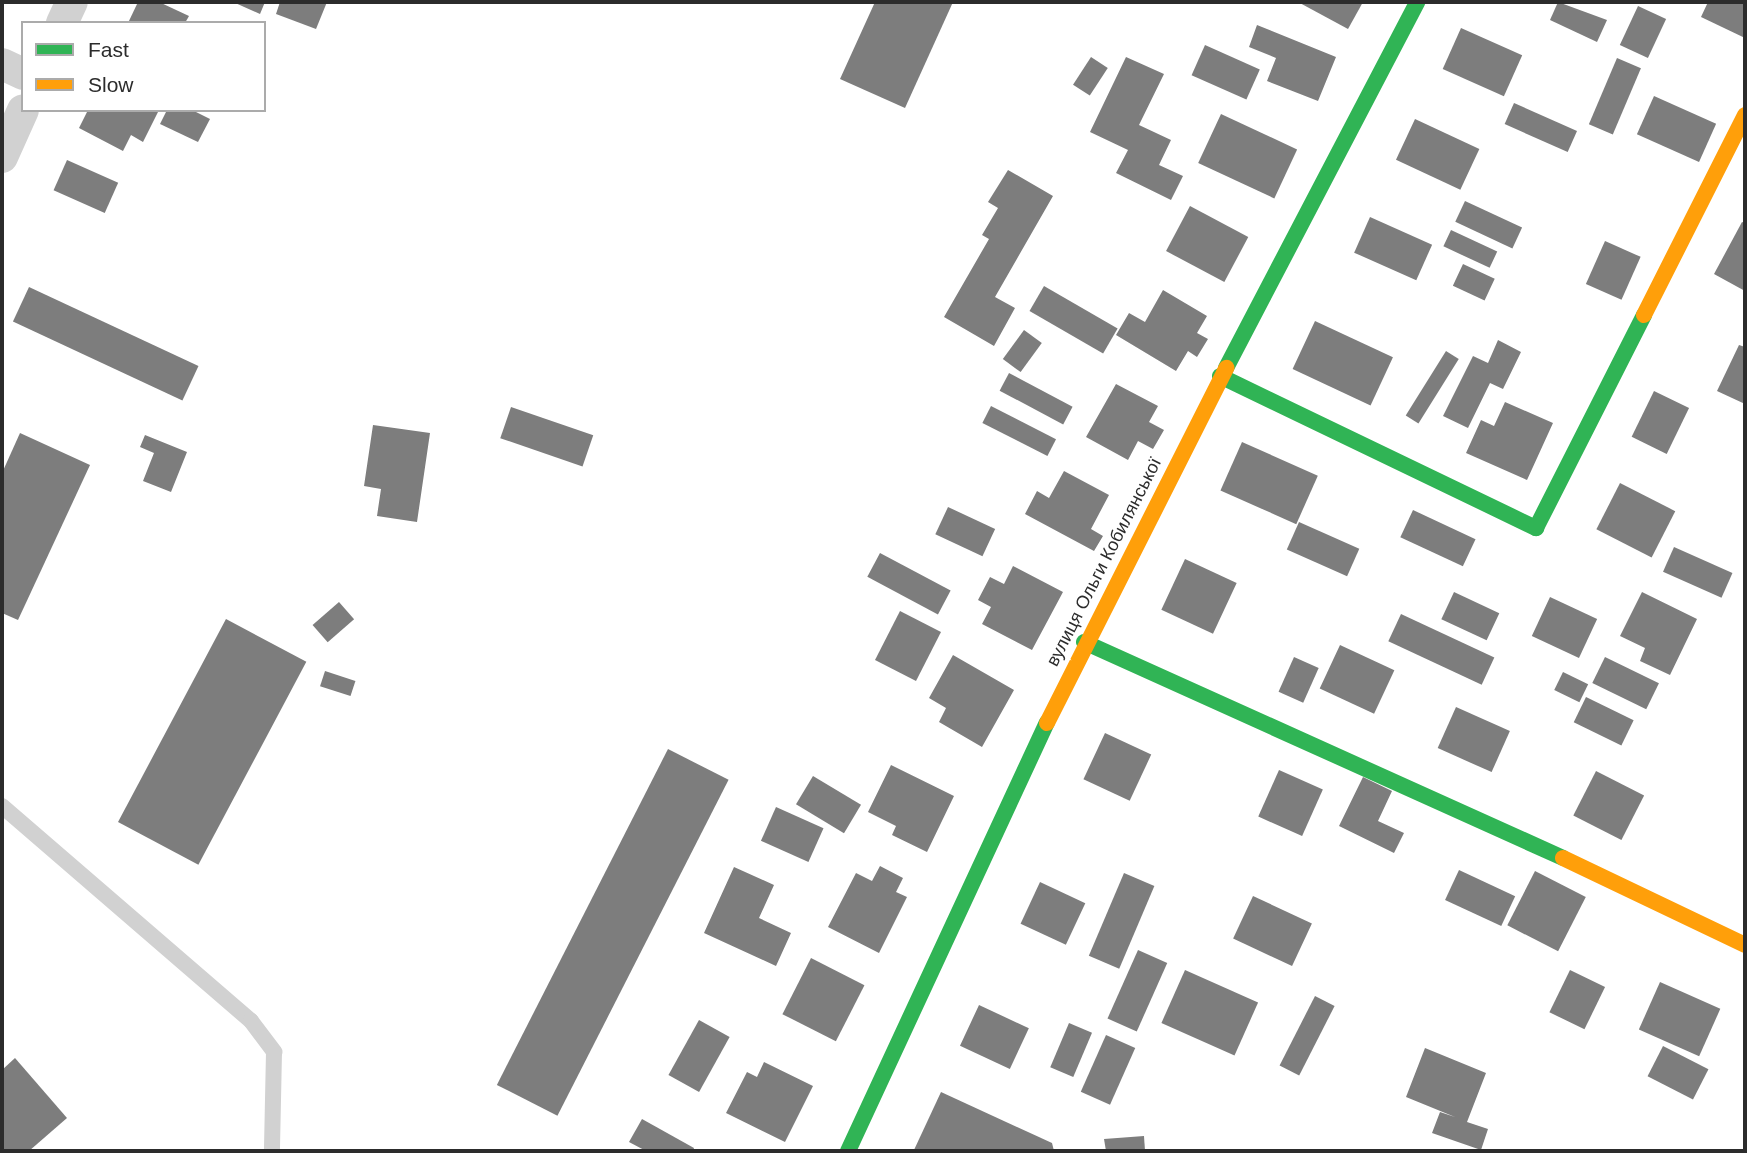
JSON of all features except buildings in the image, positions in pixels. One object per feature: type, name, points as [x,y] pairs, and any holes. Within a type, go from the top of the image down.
[{"type":"street","points":[[63,21],[72,2]]},
{"type":"street","name":"вулиця Ольги Кобилянської","points":[[848,1151],[1084,642],[1220,376],[1418,2]]},
{"type":"street","points":[[2,64],[21,73]]},
{"type":"street","points":[[2,157],[22,112]]},
{"type":"street","points":[[1220,376],[1536,528],[1745,115]]},
{"type":"street","points":[[1084,642],[1400,781],[1745,945]]},
{"type":"lane","points":[[2,806],[251,1021],[274,1052],[272,1151]]},
{"type":"traffic: fast","points":[[1226,368],[1417,2]]},
{"type":"traffic: fast","points":[[1220,376],[1536,528],[1644,315]]},
{"type":"traffic: fast","points":[[1084,642],[1563,858]]},
{"type":"traffic: fast","points":[[848,1151],[1047,723]]},
{"type":"traffic: slow","points":[[1644,315],[1745,115]]},
{"type":"traffic: slow","points":[[1047,723],[1226,368]]},
{"type":"traffic: slow","points":[[1563,858],[1745,945]]}]
